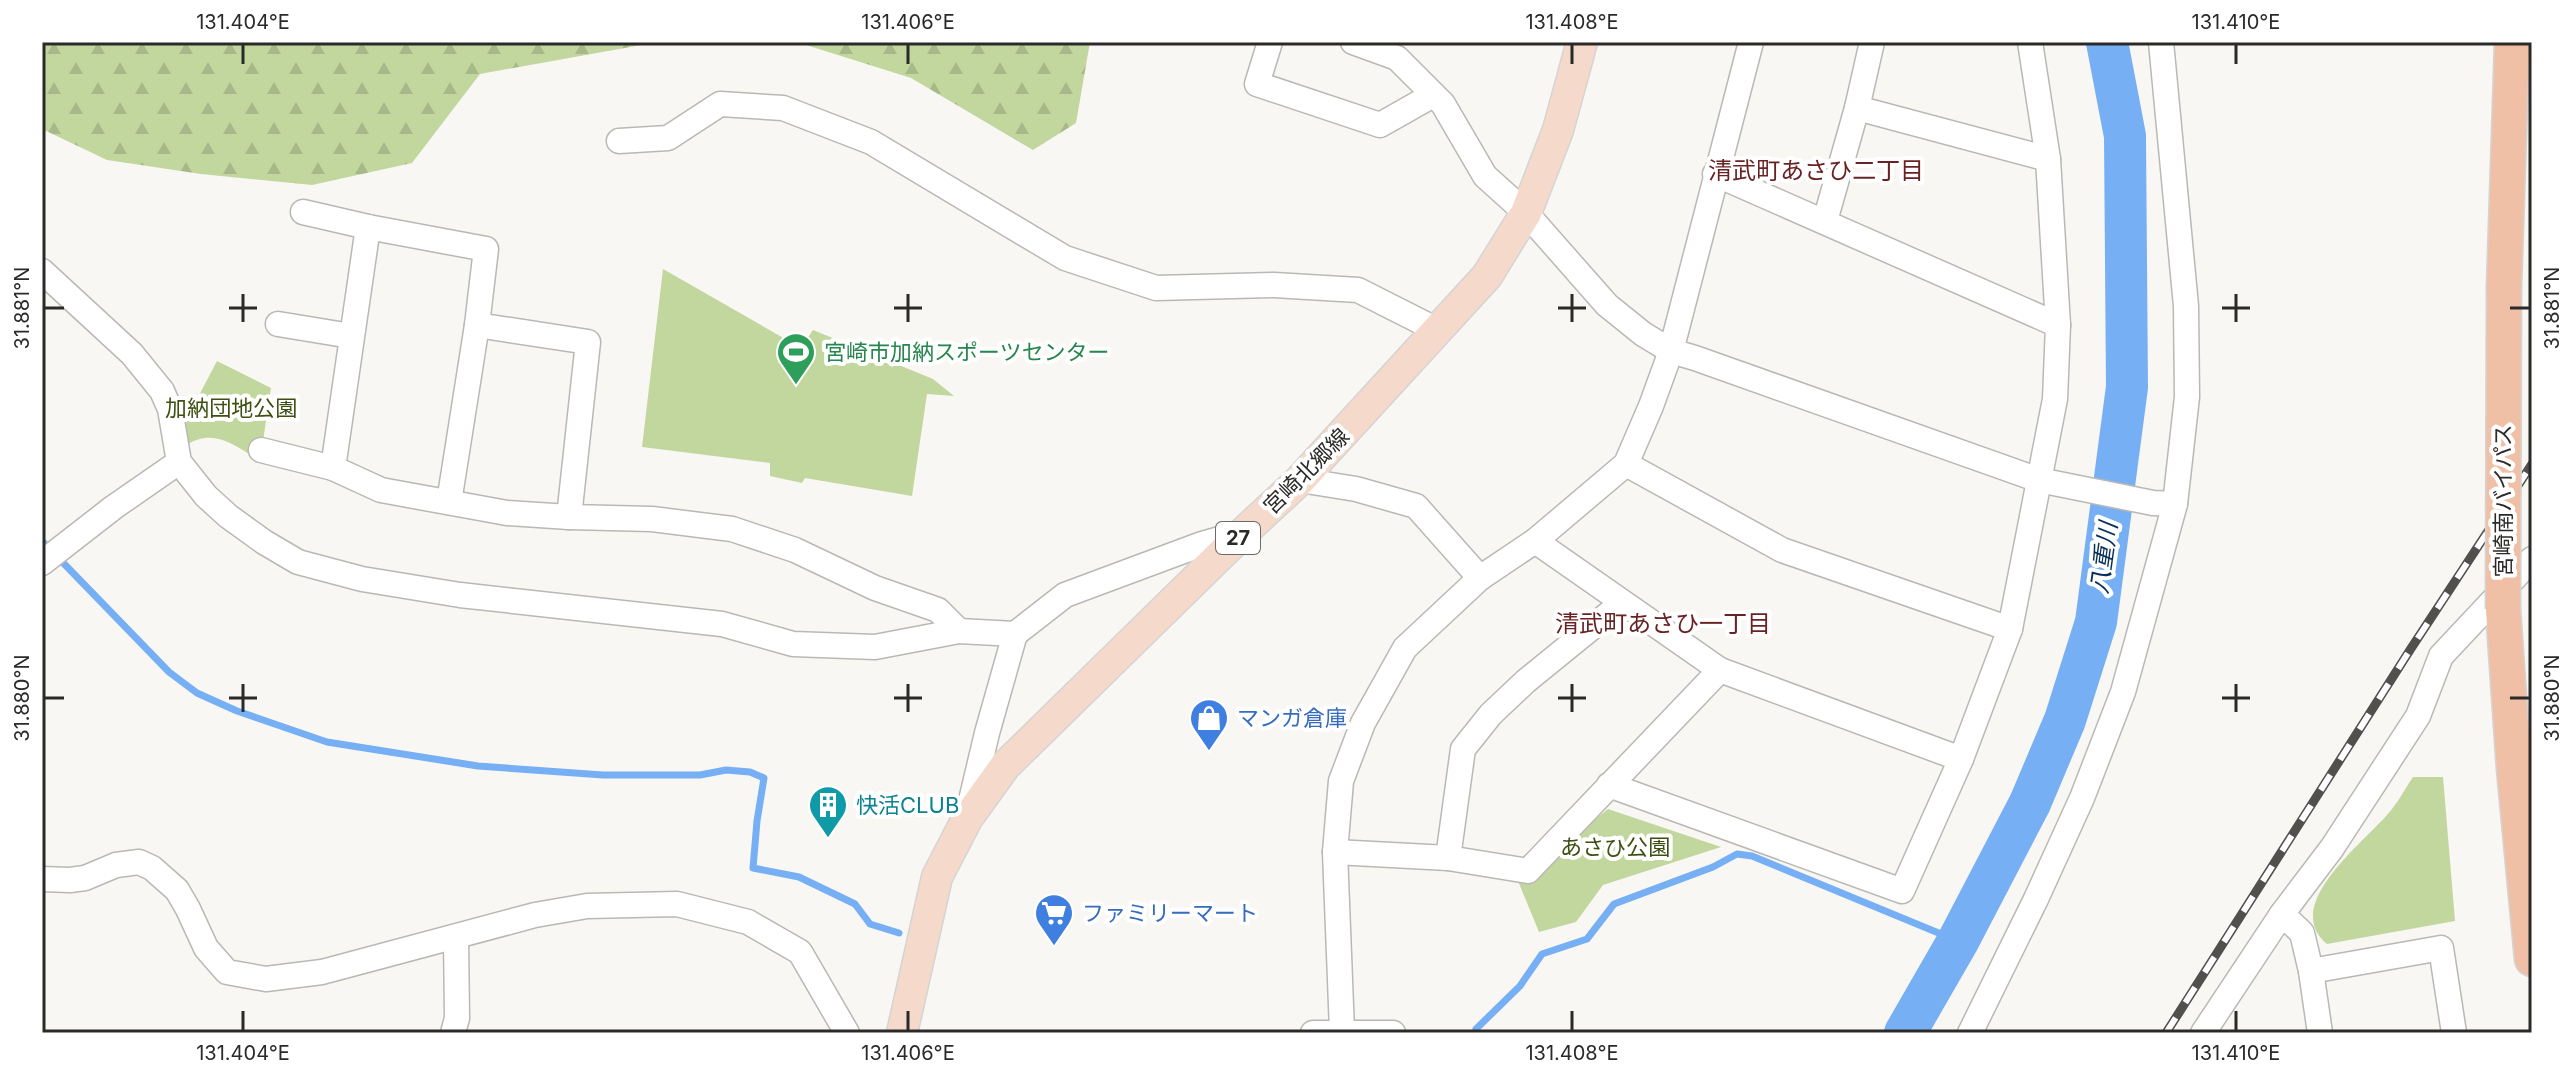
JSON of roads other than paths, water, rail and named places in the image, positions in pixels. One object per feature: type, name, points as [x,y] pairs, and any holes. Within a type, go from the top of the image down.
[{"type":"highway","name":"宮崎南バイパス","points":[[2512,42],[2504,287],[2503,609],[2532,959]]},
{"type":"main road","name":"宮崎北郷線","points":[[902,1033],[937,877],[967,819],[1005,766],[1300,480],[1487,276],[1526,213],[1558,130],[1582,42]]},
{"type":"street","points":[[1270,42],[1257,84],[1380,125],[1433,95]]},
{"type":"street","points":[[1353,42],[1397,58],[1443,104],[1485,176],[1526,213],[1607,305],[1643,334],[1671,351],[2049,482],[2164,504]]},
{"type":"street","points":[[1342,1031],[1335,852],[1341,781],[1363,723],[1405,648],[1480,578],[1535,541],[1626,464],[1671,351],[1751,42]]},
{"type":"street","points":[[1825,221],[1872,42]]},
{"type":"street","points":[[1609,785],[1902,891],[1961,759],[2010,629],[2049,482],[2058,325],[2048,159],[2030,42]]},
{"type":"street","points":[[1970,1033],[2036,899],[2087,785],[2123,692],[2187,397],[2186,306],[2161,42]]},
{"type":"street","points":[[619,141],[668,138],[720,104],[783,108],[871,142],[1065,258],[1156,288],[1274,285],[1358,290],[1439,331]]},
{"type":"street","points":[[1857,108],[2048,159]]},
{"type":"street","points":[[1715,174],[2058,325]]},
{"type":"street","points":[[303,212],[486,249],[449,502]]},
{"type":"street","points":[[333,468],[368,227]]},
{"type":"street","points":[[42,271],[132,354],[162,391],[170,409],[179,462],[206,496],[264,542],[298,562],[362,579],[460,595],[722,624],[793,644],[875,647],[959,631],[1015,634]]},
{"type":"street","points":[[278,324],[351,336]]},
{"type":"street","points":[[477,325],[588,342],[569,517]]},
{"type":"street","points":[[261,450],[333,468],[381,490],[507,513],[652,519],[732,529],[795,550],[875,588],[938,610],[959,631]]},
{"type":"street","points":[[42,563],[179,462]]},
{"type":"street","points":[[1626,464],[1782,550],[2010,629]]},
{"type":"street","points":[[1300,480],[1356,489],[1416,506],[1480,578]]},
{"type":"street","points":[[967,819],[1015,634],[1065,595],[1202,544],[1244,532]]},
{"type":"street","points":[[1535,541],[1720,670],[1961,759]]},
{"type":"street","points":[[2203,1033],[2282,914],[2332,848],[2418,716],[2441,656],[2532,559]]},
{"type":"street","points":[[1448,858],[1463,749],[1491,714],[1526,681],[1622,603]]},
{"type":"street","points":[[1335,852],[1448,858],[1528,871],[1720,670]]},
{"type":"street","points":[[42,879],[85,878],[116,865],[139,862],[152,868],[177,890],[206,948],[227,972],[266,979],[322,972],[535,915],[587,906],[677,904],[748,922],[800,952],[847,1033]]},
{"type":"street","points":[[2282,914],[2302,933],[2320,1033]]},
{"type":"street","points":[[453,1033],[457,1018],[456,937]]},
{"type":"street","points":[[2311,971],[2441,948],[2454,1033]]},
{"type":"street","points":[[1313,1033],[1393,1033]]},
{"type":"waterway","name":"八重川","points":[[1905,1033],[1958,941],[2030,803],[2065,720],[2096,622],[2127,387],[2125,136],[2107,42]]},
{"type":"waterway","points":[[42,541],[169,672],[197,693],[237,711],[327,742],[478,766],[603,775],[700,775],[726,770],[750,772],[764,778],[753,868],[799,877],[855,904],[870,924],[899,933]]},
{"type":"waterway","points":[[1476,1029],[1520,986],[1542,954],[1587,939],[1614,904],[1713,867],[1737,854],[1752,856],[1958,941]]},
{"type":"railway","points":[[2166,1033],[2532,464]]},
{"type":"place","name":"宮崎市加納スポーツセンター","points":[[796,386]]},
{"type":"place","name":"マンガ倉庫","points":[[1209,752]]},
{"type":"place","name":"快活CLUB","points":[[828,839]]},
{"type":"place","name":"ファミリーマート","points":[[1054,947]]},
{"type":"district","name":"清武町あさひ二丁目","points":[[1816,171]]},
{"type":"district","name":"清武町あさひ一丁目","points":[[1663,624]]},
{"type":"park label","name":"加納団地公園","points":[[231,408]]},
{"type":"park label","name":"あさひ公園","points":[[1615,847]]}]
